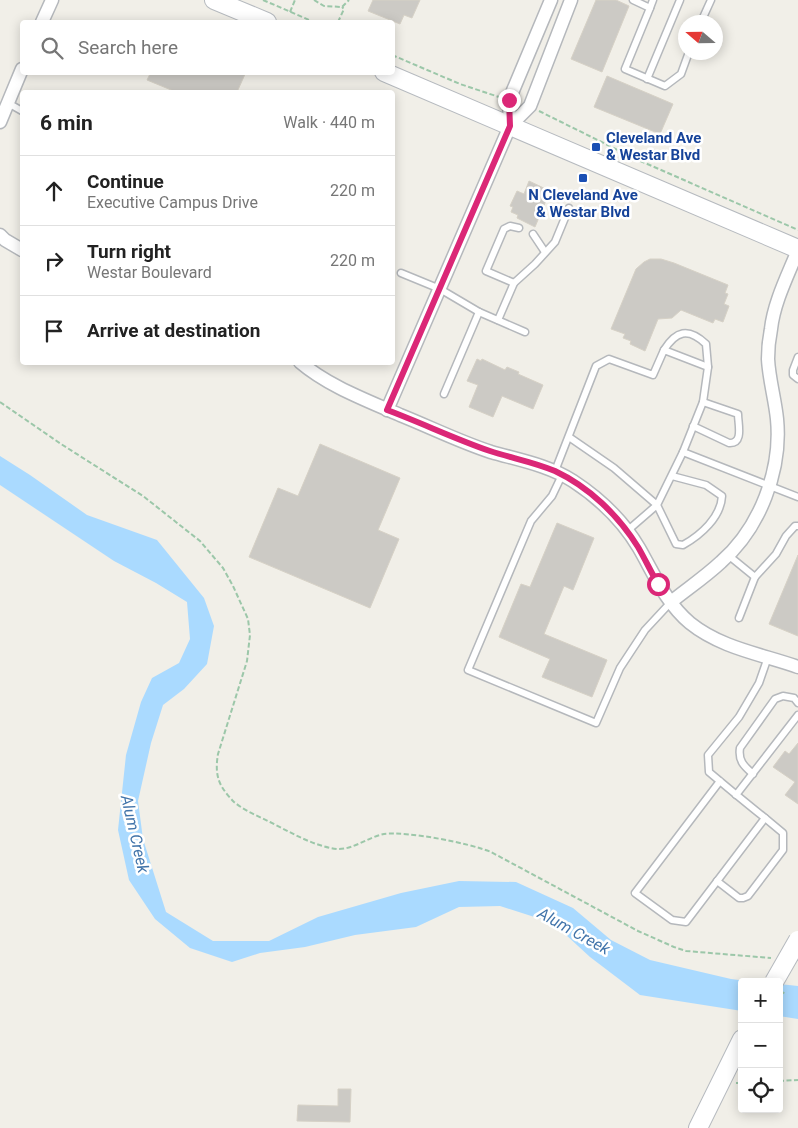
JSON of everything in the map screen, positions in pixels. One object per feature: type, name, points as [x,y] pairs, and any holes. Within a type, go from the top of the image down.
[{"type":"main road","points":[[214,0],[262,20]]},
{"type":"main road","points":[[391,75],[798,250]]},
{"type":"main road","points":[[776,978],[798,940]]},
{"type":"main road","points":[[698,1128],[721,1084],[738,1045]]},
{"type":"street","points":[[43,20],[52,0]]},
{"type":"street","points":[[510,126],[509,100],[551,0]]},
{"type":"street","points":[[387,410],[510,126],[530,106],[571,0]]},
{"type":"street","points":[[0,122],[20,74]]},
{"type":"street","points":[[0,235],[20,249]]},
{"type":"street","points":[[670,602],[722,562],[743,539],[759,513],[770,485],[777,451],[777,428],[768,358],[771,327],[777,304],[798,250]]},
{"type":"street","points":[[304,365],[316,375],[387,410],[491,452],[533,463],[558,473],[591,494],[608,509],[627,531],[670,602],[690,622],[717,640],[798,667]]},
{"type":"lane","points":[[633,0],[650,8]]},
{"type":"lane","points":[[653,0],[625,69],[665,86],[681,74],[686,60]]},
{"type":"lane","points":[[647,79],[680,0]]},
{"type":"lane","points":[[705,15],[711,0]]},
{"type":"lane","points":[[8,103],[20,110]]},
{"type":"lane","points":[[498,320],[514,283],[555,242],[569,208]]},
{"type":"lane","points":[[514,283],[486,271],[504,229],[510,226],[519,228]]},
{"type":"lane","points":[[533,234],[545,252]]},
{"type":"lane","points":[[401,273],[440,289],[479,312],[525,332]]},
{"type":"lane","points":[[444,394],[479,312]]},
{"type":"lane","points":[[627,531],[656,506],[683,452],[703,402],[708,352],[706,344],[694,334],[678,334],[671,339],[664,350],[654,375],[608,359],[596,366],[569,437],[552,496],[531,521],[468,670],[596,723],[620,668],[645,630],[670,602]]},
{"type":"lane","points":[[664,350],[708,367]]},
{"type":"lane","points":[[798,357],[793,375],[798,380]]},
{"type":"lane","points":[[693,426],[729,443],[738,440],[738,414],[703,402]]},
{"type":"lane","points":[[569,437],[614,468],[656,506],[676,544],[683,545],[703,530],[715,517],[722,505],[722,496],[706,486],[672,476]]},
{"type":"lane","points":[[683,452],[798,497]]},
{"type":"lane","points":[[739,618],[756,577],[776,554],[786,536],[795,526],[798,526]]},
{"type":"lane","points":[[728,555],[756,577]]},
{"type":"lane","points":[[717,882],[739,898],[748,896],[783,850],[783,833],[709,772],[708,755],[739,717],[759,683],[768,657]]},
{"type":"lane","points":[[753,774],[742,764],[739,756],[740,748],[775,699],[783,696],[794,698],[798,703]]},
{"type":"lane","points":[[736,795],[798,715]]},
{"type":"lane","points":[[720,781],[635,894],[672,920],[686,922],[764,818]]},
{"type":"path","points":[[263,0],[309,20]]},
{"type":"path","points":[[290,12],[295,0]]},
{"type":"path","points":[[314,0],[324,6],[342,7],[349,0]]},
{"type":"path","points":[[339,20],[344,10],[342,7]]},
{"type":"path","points":[[395,56],[460,84],[509,100]]},
{"type":"path","points":[[530,106],[636,160],[798,230]]},
{"type":"path","points":[[0,402],[61,444],[143,496],[200,541],[222,568],[233,586],[248,619],[250,636],[248,661],[218,754],[216,767],[221,787],[232,801],[243,809],[307,841],[326,847],[340,849],[350,847],[373,836],[395,834],[477,847],[492,852],[674,948],[686,951],[775,958]]},
{"type":"path","points":[[783,1081],[798,1080]]},
{"type":"water","name":"Alum Creek","points":[[0,456],[87,515],[157,540],[204,598],[214,626],[207,664],[184,689],[163,705],[151,743],[138,801],[143,839],[166,912],[213,941],[269,941],[318,917],[401,893],[459,881],[516,882],[573,908],[611,940],[650,960],[738,980],[738,1010],[640,995],[590,957],[553,923],[500,906],[459,907],[416,927],[355,935],[305,947],[260,953],[232,962],[190,948],[155,919],[129,880],[118,830],[126,755],[141,702],[152,678],[179,663],[190,639],[187,602],[114,561],[0,485]]},
{"type":"water","points":[[783,984],[798,986],[798,1019],[783,1017]]},
{"type":"building","points":[[373,0],[420,0],[412,18],[404,15],[400,24],[395,22],[395,20],[390,20],[368,11]]},
{"type":"building","points":[[596,0],[616,0],[629,6],[602,72],[571,59]]},
{"type":"building","points":[[150,75],[245,75],[238,90],[171,90],[147,80]]},
{"type":"building","points":[[607,76],[673,104],[660,134],[594,107]]},
{"type":"building","points":[[529,181],[550,191],[535,227],[517,218],[518,215],[511,212],[513,207],[510,206],[517,191],[524,194]]},
{"type":"building","points":[[650,259],[661,259],[674,263],[728,285],[725,293],[728,294],[724,304],[729,306],[723,322],[715,319],[713,323],[681,310],[672,318],[658,319],[645,351],[630,344],[631,341],[623,338],[625,334],[611,329],[636,269]]},
{"type":"building","points":[[477,359],[481,361],[482,359],[505,370],[507,367],[543,385],[533,409],[502,396],[493,417],[469,407],[478,385],[467,381]]},
{"type":"building","points":[[320,444],[400,478],[378,530],[399,539],[370,608],[249,557],[278,488],[298,496]]},
{"type":"building","points":[[557,523],[594,538],[573,590],[564,586],[544,634],[607,660],[592,697],[542,677],[550,659],[499,637],[521,584],[530,587]]},
{"type":"building","points":[[798,555],[798,636],[769,624]]},
{"type":"building","points":[[798,743],[798,804],[785,795],[795,782],[773,767],[785,751],[789,754]]},
{"type":"building","points":[[338,1089],[351,1089],[350,1122],[297,1121],[298,1105],[338,1106]]},
{"type":"place","name":"Cleveland Ave & Westar Blvd","points":[[596,147]]},
{"type":"place","name":"N Cleveland Ave & Westar Blvd","points":[[583,178]]},
{"type":"route","points":[[509,100],[510,126],[387,410],[491,452],[555,471],[572,481],[608,509],[627,531],[658,584]]}]
